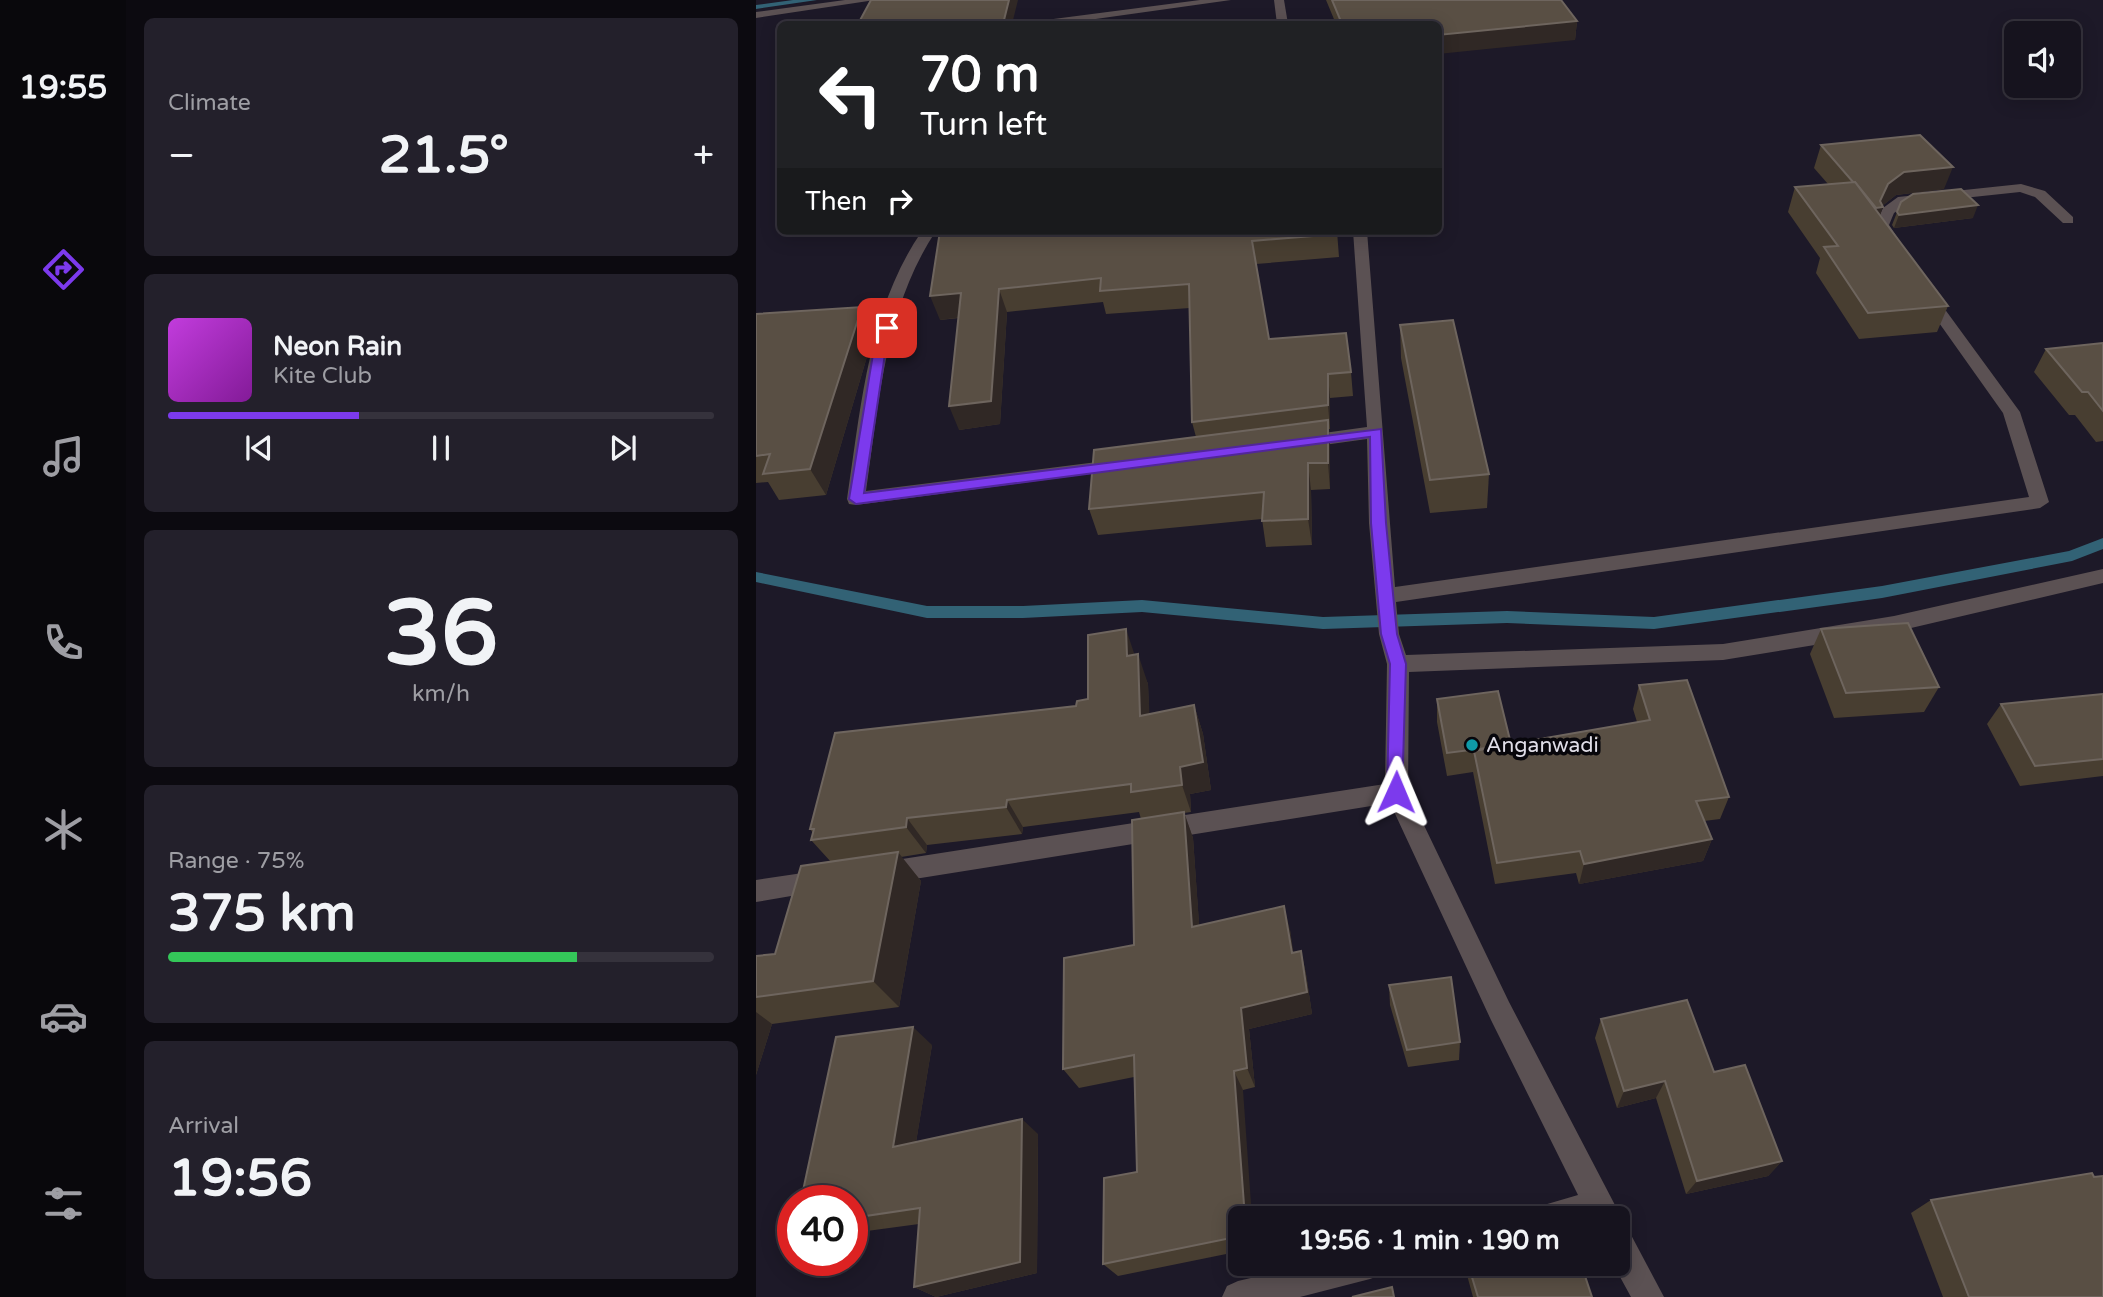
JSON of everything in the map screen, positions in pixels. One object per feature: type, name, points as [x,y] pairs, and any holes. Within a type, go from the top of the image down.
[{"type":"street","points":[[756,15],[870,0]]},
{"type":"street","points":[[1062,21],[1226,0]]},
{"type":"street","points":[[1279,0],[1282,21]]},
{"type":"street","points":[[1902,256],[1882,225],[1888,211],[1903,200],[2021,188],[2040,194],[2068,220]]},
{"type":"street","points":[[926,235],[913,250],[879,354],[856,499],[1144,462]]},
{"type":"street","points":[[1360,235],[1376,432],[1378,523],[1389,634],[1398,664],[1396,792],[1598,1206]]},
{"type":"street","points":[[1386,596],[2040,502],[2011,412],[1915,277]]},
{"type":"street","points":[[1281,444],[1376,432]]},
{"type":"street","points":[[1398,664],[1723,652],[1894,624],[2103,576]]},
{"type":"street","points":[[756,891],[1396,792]]},
{"type":"street","points":[[1630,1264],[1648,1297]]},
{"type":"street","points":[[1238,1297],[1322,1276]]},
{"type":"building","points":[[871,0],[1009,0],[1004,21],[860,21]]},
{"type":"building","points":[[1332,0],[1561,0],[1577,21],[1442,35],[1442,21],[1341,21]]},
{"type":"building","points":[[1920,135],[1953,167],[1904,172],[1888,184],[1880,201],[1883,207],[1876,208],[1821,145]]},
{"type":"building","points":[[1855,182],[1948,306],[1868,313],[1824,247],[1838,246],[1795,187]]},
{"type":"building","points":[[1961,189],[1978,205],[1899,215],[1897,212],[1901,202],[1913,194]]},
{"type":"building","points":[[939,235],[1325,235],[1252,241],[1269,339],[1346,333],[1351,372],[1328,374],[1328,405],[1192,422],[1189,284],[1100,291],[1101,278],[999,289],[991,401],[949,406],[961,293],[930,296]]},
{"type":"building","points":[[862,307],[810,469],[763,474],[770,454],[756,456],[756,314]]},
{"type":"building","points":[[1453,320],[1489,474],[1430,480],[1400,325]]},
{"type":"building","points":[[2103,343],[2103,411],[2088,392],[2082,392],[2046,349]]},
{"type":"building","points":[[1328,420],[1328,463],[1308,463],[1308,519],[1262,521],[1264,492],[1089,509],[1094,450]]},
{"type":"building","points":[[1908,623],[1939,687],[1846,693],[1821,629]]},
{"type":"building","points":[[1126,629],[1127,656],[1138,654],[1140,716],[1194,705],[1203,762],[1180,767],[1182,785],[1131,792],[1131,784],[1007,800],[1006,807],[907,818],[906,827],[811,840],[814,829],[810,829],[835,733],[1076,706],[1077,701],[1088,699],[1088,635]]},
{"type":"building","points":[[1687,680],[1729,797],[1696,801],[1712,839],[1584,864],[1580,851],[1497,863],[1474,751],[1502,746],[1447,753],[1437,699],[1498,691],[1511,744],[1650,720],[1639,685]]},
{"type":"building","points":[[2103,694],[2103,759],[2035,766],[2001,704]]},
{"type":"building","points":[[1184,812],[1192,927],[1284,906],[1292,953],[1301,951],[1307,992],[1241,1008],[1247,1068],[1234,1071],[1244,1206],[1228,1206],[1228,1239],[1103,1264],[1104,1178],[1137,1172],[1134,1055],[1063,1069],[1064,958],[1134,945],[1132,820]]},
{"type":"building","points":[[898,852],[873,981],[756,997],[756,956],[775,954],[801,866]]},
{"type":"building","points":[[1451,977],[1460,1042],[1407,1050],[1389,985]]},
{"type":"building","points":[[1687,1000],[1714,1072],[1745,1065],[1782,1161],[1697,1181],[1665,1081],[1624,1091],[1601,1019]]},
{"type":"building","points":[[913,1027],[893,1147],[1022,1119],[1020,1262],[914,1287],[920,1208],[868,1216],[868,1185],[804,1185],[836,1037]]},
{"type":"building","points":[[2092,1173],[2094,1177],[2103,1176],[2103,1297],[1969,1297],[1931,1200]]},
{"type":"building","points":[[1472,1276],[1585,1276],[1592,1297],[1478,1297]]},
{"type":"building","points":[[1392,1287],[1394,1297],[1352,1297]]},
{"type":"waterway","points":[[756,7],[813,0]]},
{"type":"waterway","points":[[756,577],[927,612],[1023,612],[1142,606],[1323,623],[1507,617],[1654,623],[1882,592],[2072,556],[2103,543]]},
{"type":"place","name":"Anganwadi","points":[[1472,745]]},
{"type":"route","points":[[887,328],[879,354],[856,499],[1376,432],[1378,523],[1389,634],[1398,664],[1396,792]]}]
